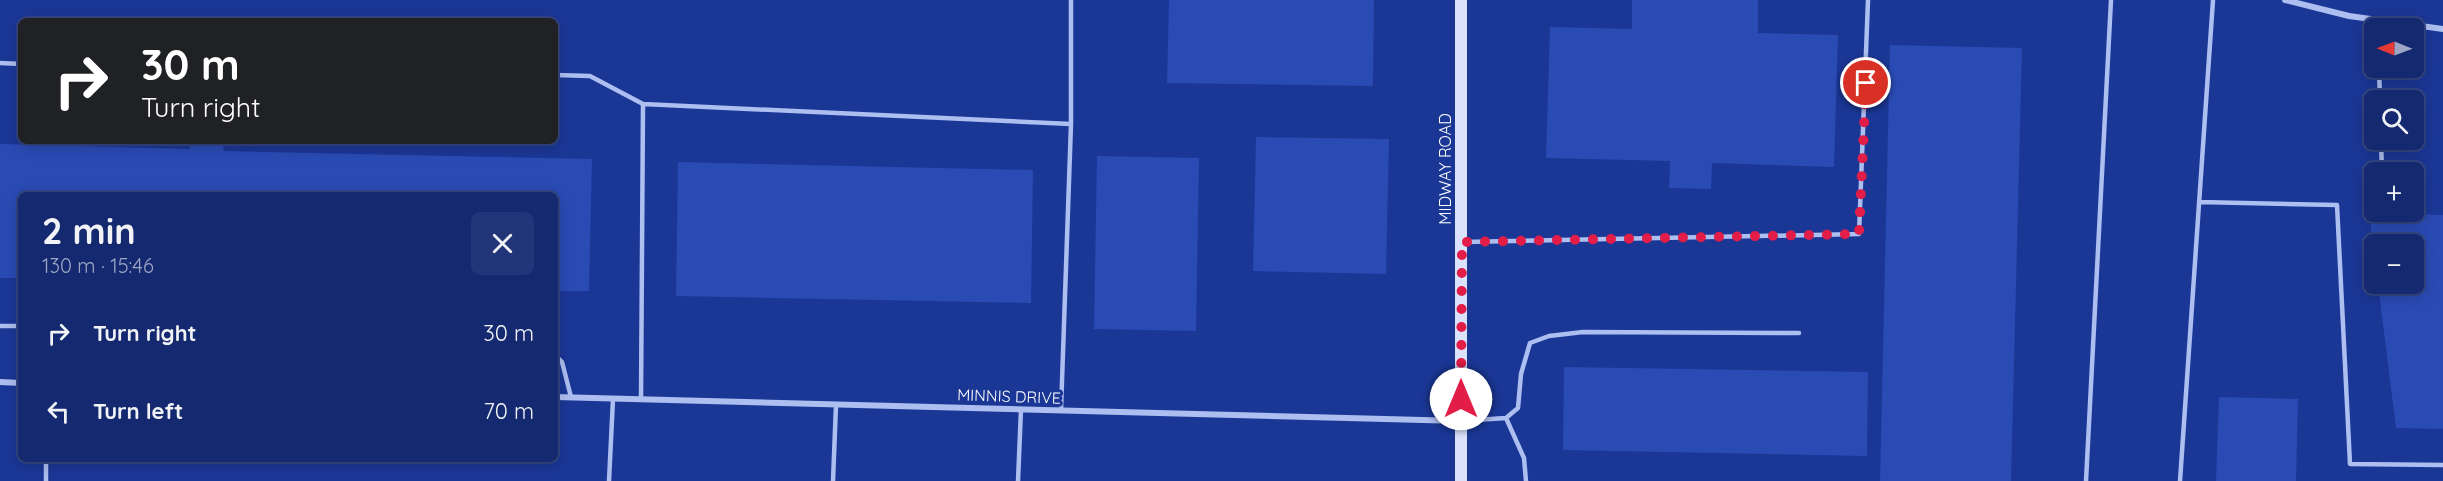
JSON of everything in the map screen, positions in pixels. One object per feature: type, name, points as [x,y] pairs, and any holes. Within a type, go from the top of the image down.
[{"type":"main road","name":"MIDWAY ROAD","points":[[1461,0],[1461,481]]},
{"type":"street","points":[[2285,0],[2369,18]]},
{"type":"street","points":[[2424,26],[2443,29]]},
{"type":"street","points":[[0,382],[18,382]]},
{"type":"street","name":"MINNIS DRIVE","points":[[558,397],[1461,421]]},
{"type":"lane","points":[[1061,410],[1071,124],[1071,0]]},
{"type":"lane","points":[[1462,242],[1859,234],[1868,0]]},
{"type":"lane","points":[[2086,481],[2111,0]]},
{"type":"lane","points":[[2180,481],[2213,0]]},
{"type":"lane","points":[[0,63],[18,64]]},
{"type":"lane","points":[[558,75],[590,76],[643,104],[1071,124]]},
{"type":"lane","points":[[641,399],[643,104]]},
{"type":"lane","points":[[2199,202],[2337,206],[2350,464],[2443,465]]},
{"type":"lane","points":[[0,326],[18,326]]},
{"type":"lane","points":[[1461,421],[1506,418],[1518,408],[1521,374],[1530,343],[1548,336],[1583,332],[1799,333]]},
{"type":"lane","points":[[558,358],[571,397]]},
{"type":"lane","points":[[609,481],[613,399]]},
{"type":"lane","points":[[833,481],[836,405]]},
{"type":"lane","points":[[1018,481],[1021,409]]},
{"type":"lane","points":[[1506,418],[1524,458],[1526,481]]},
{"type":"lane","points":[[46,462],[46,481]]},
{"type":"building","points":[[1169,0],[1374,0],[1373,86],[1167,83]]},
{"type":"building","points":[[1632,0],[1758,0],[1758,33],[1838,35],[1834,167],[1712,163],[1711,189],[1669,188],[1670,161],[1546,158],[1550,27],[1632,29]]},
{"type":"building","points":[[1890,45],[2022,48],[2011,481],[1880,481]]},
{"type":"building","points":[[1256,137],[1389,139],[1386,274],[1253,271]]},
{"type":"building","points":[[0,144],[190,149],[190,144],[224,144],[223,151],[592,159],[589,291],[558,291],[558,192],[18,192],[18,278],[0,278]]},
{"type":"building","points":[[1097,156],[1199,158],[1196,331],[1094,329]]},
{"type":"building","points":[[678,162],[1033,170],[1031,303],[676,296]]},
{"type":"building","points":[[2424,214],[2443,215],[2443,429],[2396,428],[2379,294],[2424,294],[2424,234],[2372,234],[2370,222],[2424,222]]},
{"type":"building","points":[[1564,367],[1868,372],[1867,456],[1563,450]]},
{"type":"building","points":[[2219,397],[2298,399],[2296,481],[2216,481]]},
{"type":"route","points":[[1461,399],[1462,242],[1859,234],[1866,83]]}]
